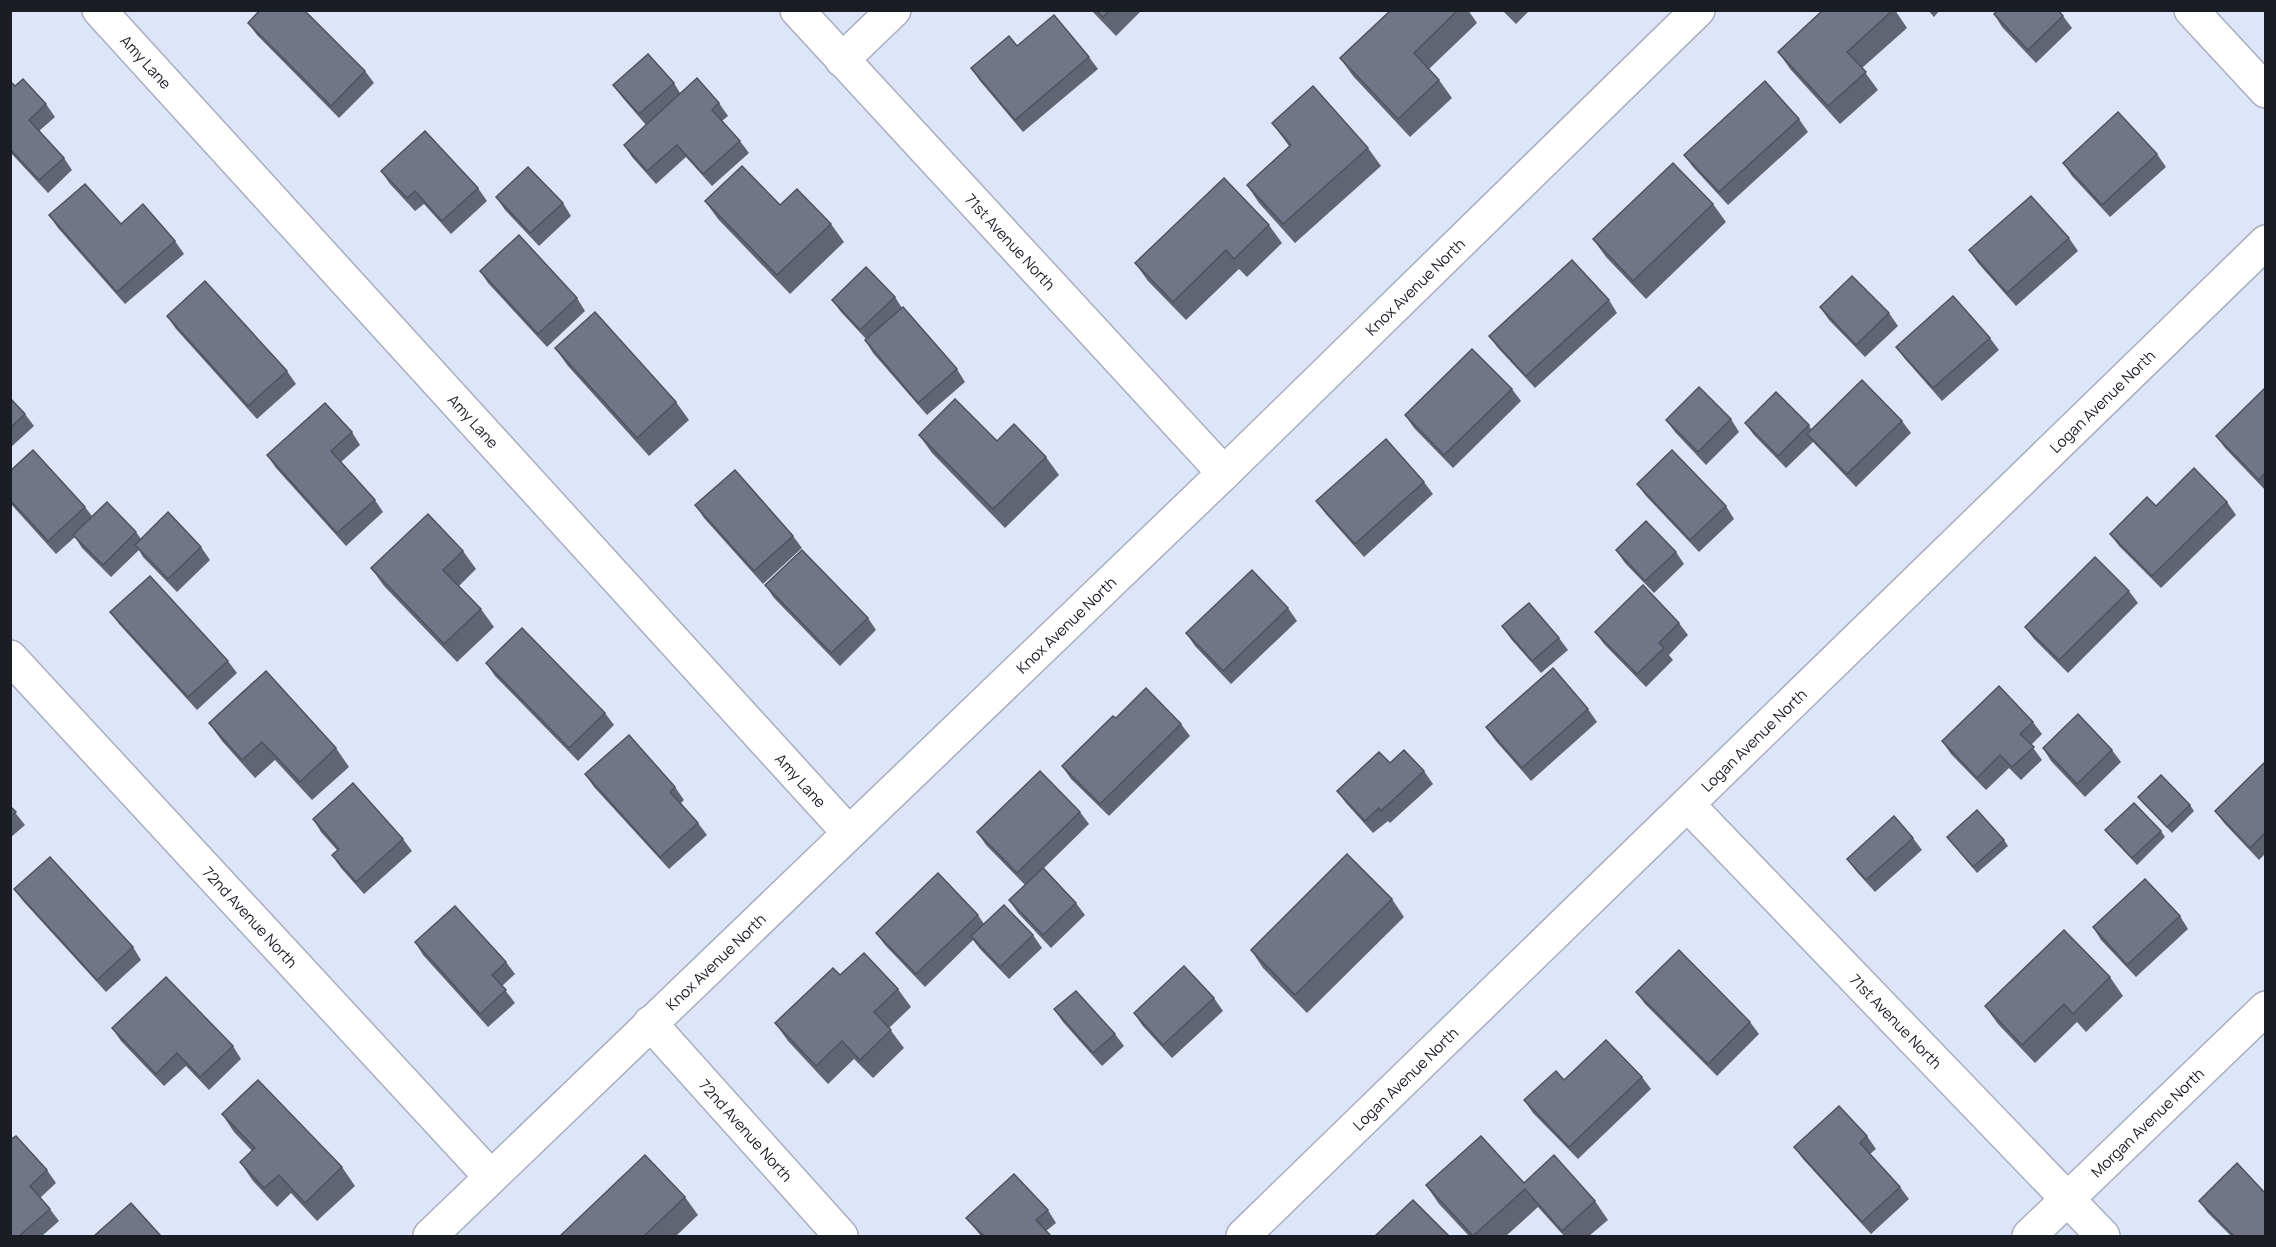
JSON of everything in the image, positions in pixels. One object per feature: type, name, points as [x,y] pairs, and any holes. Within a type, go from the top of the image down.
[{"type":"street","name":"Amy Lane","points":[[99,10],[849,833]]},
{"type":"street","name":"71st Avenue North","points":[[797,10],[1224,473]]},
{"type":"street","points":[[843,60],[894,10]]},
{"type":"street","name":"Knox Avenue North","points":[[430,1236],[1224,473],[1698,10]]},
{"type":"street","points":[[2191,10],[2265,91]]},
{"type":"street","name":"Logan Avenue North","points":[[1243,1236],[1598,890],[1688,806],[2265,242]]},
{"type":"street","name":"72nd Avenue North","points":[[10,657],[491,1177]]},
{"type":"street","name":"71st Avenue North","points":[[1688,806],[2103,1236]]},
{"type":"street","name":"Morgan Avenue North","points":[[2029,1236],[2265,1008]]},
{"type":"street","name":"72nd Avenue North","points":[[650,1023],[841,1236]]},
{"type":"building","points":[[260,10],[304,10],[365,71],[331,106],[248,23]]},
{"type":"building","points":[[1096,10],[1110,10],[1103,17]]},
{"type":"building","points":[[1391,10],[1458,10],[1414,53],[1439,80],[1398,119],[1340,58]]},
{"type":"building","points":[[1823,10],[1893,10],[1847,52],[1866,72],[1828,106],[1778,52]]},
{"type":"building","points":[[1998,10],[2058,10],[2063,16],[2028,50],[1994,14]]},
{"type":"building","points":[[1054,15],[1089,57],[1015,120],[971,68],[1009,36],[1017,46]]},
{"type":"building","points":[[648,54],[674,83],[639,114],[613,85]]},
{"type":"building","points":[[697,78],[719,103],[712,110],[740,141],[703,174],[677,145],[647,171],[624,145]]},
{"type":"building","points":[[23,79],[46,104],[29,120],[64,158],[39,180],[10,149],[10,81],[15,86]]},
{"type":"building","points":[[1765,81],[1799,119],[1719,192],[1684,155]]},
{"type":"building","points":[[1313,86],[1368,148],[1283,224],[1247,185],[1291,145],[1272,123]]},
{"type":"building","points":[[2118,112],[2157,154],[2102,205],[2063,163]]},
{"type":"building","points":[[425,131],[478,188],[442,221],[415,191],[407,198],[381,171]]},
{"type":"building","points":[[1673,163],[1713,204],[1633,281],[1593,239]]},
{"type":"building","points":[[742,166],[780,205],[797,189],[831,224],[777,275],[705,201]]},
{"type":"building","points":[[528,167],[563,203],[530,233],[496,197]]},
{"type":"building","points":[[1224,178],[1269,225],[1234,259],[1226,250],[1173,302],[1135,263]]},
{"type":"building","points":[[85,184],[121,224],[143,204],[175,241],[117,292],[49,215]]},
{"type":"building","points":[[2031,196],[2069,238],[2007,293],[1969,250]]},
{"type":"building","points":[[519,235],[577,298],[538,334],[480,271]]},
{"type":"building","points":[[1572,260],[1609,300],[1526,376],[1489,336]]},
{"type":"building","points":[[866,267],[895,297],[860,330],[832,300]]},
{"type":"building","points":[[1852,276],[1889,313],[1856,345],[1820,307]]},
{"type":"building","points":[[205,281],[287,371],[248,406],[167,316]]},
{"type":"building","points":[[1953,296],[1990,338],[1933,388],[1896,347]]},
{"type":"building","points":[[903,307],[957,369],[918,403],[865,340]]},
{"type":"building","points":[[595,312],[676,402],[637,438],[555,348]]},
{"type":"building","points":[[1472,349],[1512,389],[1444,455],[1405,415]]},
{"type":"building","points":[[1862,380],[1902,421],[1847,474],[1807,434]]},
{"type":"building","points":[[1699,387],[1731,419],[1698,452],[1666,420]]},
{"type":"building","points":[[2265,388],[2265,473],[2259,480],[2216,436]]},
{"type":"building","points":[[1776,392],[1809,425],[1778,456],[1745,423]]},
{"type":"building","points":[[10,398],[25,414],[10,428]]},
{"type":"building","points":[[955,399],[997,441],[1014,424],[1046,457],[993,509],[919,435]]},
{"type":"building","points":[[325,403],[352,432],[331,451],[375,500],[337,533],[267,455]]},
{"type":"building","points":[[1386,439],[1424,482],[1355,544],[1316,501]]},
{"type":"building","points":[[33,450],[85,507],[48,541],[10,500],[10,471]]},
{"type":"building","points":[[1672,450],[1726,506],[1690,540],[1637,484]]},
{"type":"building","points":[[2194,468],[2227,502],[2152,576],[2110,534],[2147,497],[2156,506]]},
{"type":"building","points":[[735,470],[793,536],[754,571],[695,505]]},
{"type":"building","points":[[107,502],[136,532],[103,565],[73,535]]},
{"type":"building","points":[[168,512],[201,547],[168,579],[135,545]]},
{"type":"building","points":[[428,514],[463,551],[443,570],[481,609],[444,644],[371,568]]},
{"type":"building","points":[[1646,521],[1676,552],[1645,581],[1616,550]]},
{"type":"building","points":[[802,550],[868,618],[831,653],[765,585]]},
{"type":"building","points":[[2095,557],[2129,591],[2059,660],[2025,627]]},
{"type":"building","points":[[1252,570],[1288,608],[1223,671],[1186,633]]},
{"type":"building","points":[[150,576],[228,661],[188,697],[110,612]]},
{"type":"building","points":[[1643,585],[1679,623],[1659,643],[1664,648],[1637,674],[1595,632]]},
{"type":"building","points":[[1529,603],[1559,638],[1532,661],[1502,626]]},
{"type":"building","points":[[522,628],[605,713],[569,748],[486,663]]},
{"type":"building","points":[[1553,668],[1588,709],[1522,768],[1486,727]]},
{"type":"building","points":[[266,671],[336,748],[300,782],[262,742],[242,760],[209,723]]},
{"type":"building","points":[[1999,686],[2033,722],[2020,734],[2034,747],[2012,767],[2000,755],[1977,778],[1942,741]]},
{"type":"building","points":[[1146,688],[1181,724],[1100,804],[1062,766],[1113,716],[1116,718]]},
{"type":"building","points":[[2078,714],[2112,750],[2077,784],[2043,748]]},
{"type":"building","points":[[629,735],[675,787],[670,792],[698,823],[660,857],[585,774]]},
{"type":"building","points":[[1404,750],[1424,771],[1381,811],[1379,808],[1365,821],[1337,791],[1379,752],[1390,763]]},
{"type":"building","points":[[2265,762],[2265,833],[2250,848],[2215,811]]},
{"type":"building","points":[[1040,771],[1080,812],[1017,873],[977,832]]},
{"type":"building","points":[[2161,775],[2190,805],[2167,827],[2138,797]]},
{"type":"building","points":[[353,783],[403,839],[356,882],[332,855],[339,849],[313,819]]},
{"type":"building","points":[[2134,803],[2161,831],[2132,858],[2105,830]]},
{"type":"building","points":[[10,806],[16,812],[10,817]]},
{"type":"building","points":[[1977,810],[2004,840],[1973,867],[1947,837]]},
{"type":"building","points":[[1894,816],[1913,838],[1866,880],[1847,859]]},
{"type":"building","points":[[1347,854],[1392,899],[1295,995],[1251,950]]},
{"type":"building","points":[[50,857],[133,947],[97,980],[14,889]]},
{"type":"building","points":[[1043,868],[1076,903],[1043,935],[1009,900]]},
{"type":"building","points":[[938,873],[978,915],[916,974],[876,933]]},
{"type":"building","points":[[2145,879],[2180,916],[2127,965],[2093,927]]},
{"type":"building","points":[[1004,905],[1033,935],[1000,967],[971,936]]},
{"type":"building","points":[[455,906],[506,962],[492,975],[506,990],[480,1014],[415,942]]},
{"type":"building","points":[[2064,930],[2110,977],[2073,1014],[2064,1004],[2022,1045],[1985,1006]]},
{"type":"building","points":[[1679,950],[1750,1022],[1708,1064],[1636,992]]},
{"type":"building","points":[[864,953],[898,989],[874,1012],[891,1030],[860,1060],[842,1041],[816,1066],[775,1023],[833,968],[840,975]]},
{"type":"building","points":[[1184,966],[1214,998],[1163,1045],[1134,1013]]},
{"type":"building","points":[[166,977],[233,1046],[200,1077],[177,1053],[156,1074],[112,1028]]},
{"type":"building","points":[[1076,991],[1115,1034],[1093,1053],[1054,1009]]},
{"type":"building","points":[[1606,1040],[1642,1077],[1569,1147],[1524,1100],[1556,1071],[1564,1080]]},
{"type":"building","points":[[258,1080],[342,1167],[305,1203],[279,1175],[264,1188],[240,1162],[255,1148],[222,1114]]},
{"type":"building","points":[[1839,1106],[1867,1136],[1860,1143],[1900,1187],[1862,1222],[1794,1147]]},
{"type":"building","points":[[16,1136],[47,1170],[30,1186],[50,1209],[19,1236],[10,1236],[10,1140]]},
{"type":"building","points":[[1481,1136],[1524,1183],[1554,1155],[1595,1201],[1562,1231],[1525,1189],[1473,1236],[1426,1185]]},
{"type":"building","points":[[645,1155],[685,1197],[644,1236],[560,1236]]},
{"type":"building","points":[[2237,1163],[2265,1193],[2265,1236],[2234,1236],[2199,1201]]},
{"type":"building","points":[[1014,1174],[1048,1210],[1036,1220],[1051,1236],[984,1236],[966,1218]]},
{"type":"building","points":[[1413,1200],[1449,1236],[1375,1236]]},
{"type":"building","points":[[131,1203],[159,1236],[94,1236]]}]
